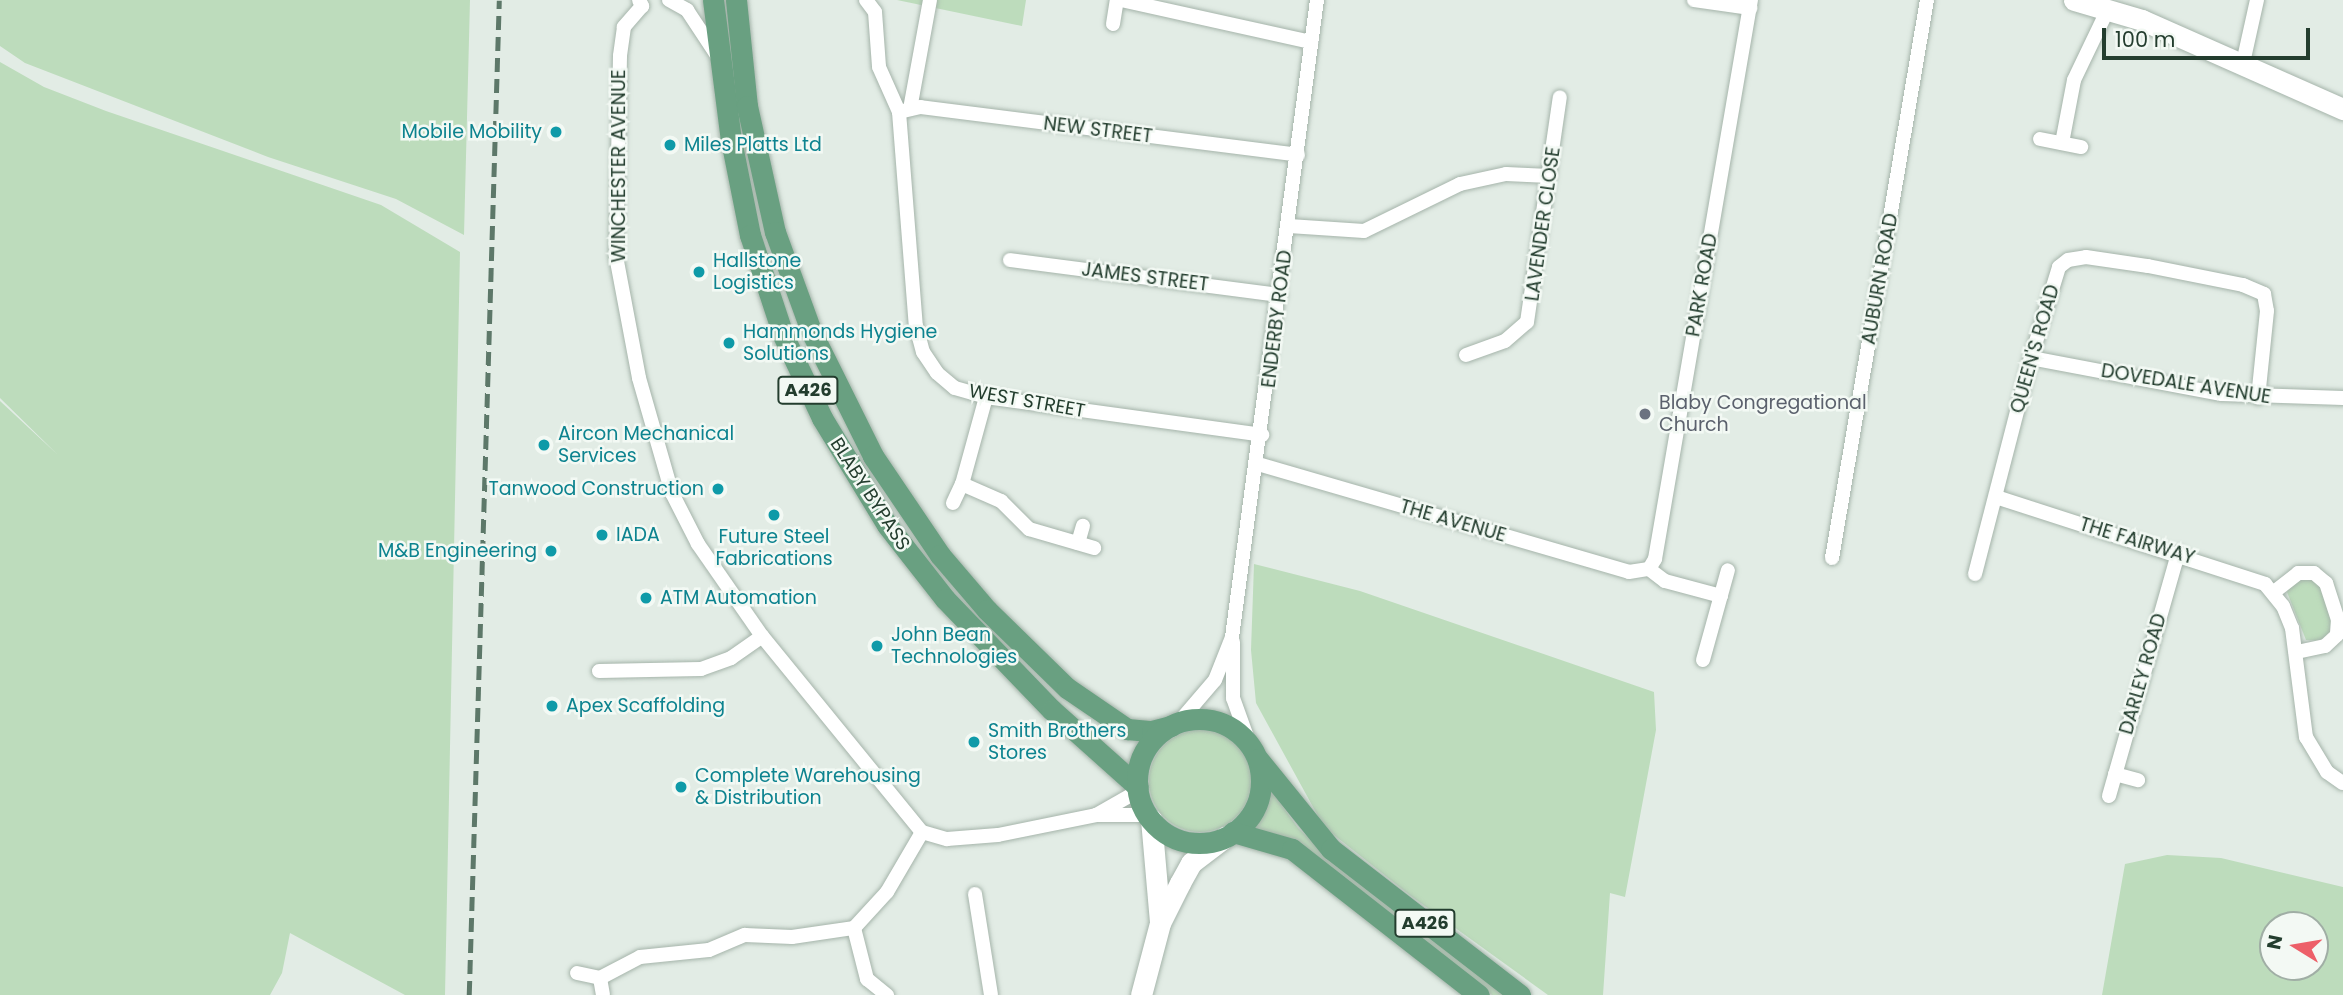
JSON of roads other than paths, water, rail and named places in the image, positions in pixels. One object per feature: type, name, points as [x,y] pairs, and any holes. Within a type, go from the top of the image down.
[{"type":"main road","name":"BLABY BYPASS","points":[[713,0],[719,58],[750,235],[783,335],[836,443],[887,524],[963,619],[1138,789]]},
{"type":"main road","name":"BLABY BYPASS","points":[[736,0],[747,106],[775,232],[816,342],[873,456],[947,563],[1067,688],[1127,729],[1153,731],[1175,724]]},
{"type":"main road","points":[[1216,721],[1253,752],[1259,795],[1250,816],[1229,835],[1204,842],[1183,840],[1149,817],[1138,789],[1148,747],[1175,724],[1216,721]]},
{"type":"main road","name":"A426","points":[[1253,752],[1331,849],[1520,995]]},
{"type":"main road","name":"A426","points":[[1229,835],[1292,849],[1479,995]]},
{"type":"street","points":[[669,0],[687,10],[719,58]]},
{"type":"street","points":[[866,0],[875,12],[877,60],[905,110]]},
{"type":"street","points":[[905,110],[930,0]]},
{"type":"street","points":[[1113,24],[1119,0],[1311,42]]},
{"type":"street","name":"ENDERBY ROAD","points":[[1253,752],[1233,698],[1232,637],[1262,435],[1317,0]]},
{"type":"street","points":[[1694,0],[1750,4]]},
{"type":"street","name":"AUBURN ROAD","points":[[1832,558],[1927,0]]},
{"type":"street","points":[[2074,0],[2108,9],[2242,63],[2343,109]]},
{"type":"street","points":[[2242,63],[2257,0]]},
{"type":"street","name":"WINCHESTER AVENUE","points":[[645,2],[632,13],[622,36],[616,256],[639,378],[672,493],[698,544],[762,636],[922,832]]},
{"type":"street","name":"PARK ROAD","points":[[1649,569],[1655,559],[1750,4]]},
{"type":"street","points":[[2062,143],[2074,80],[2108,9]]},
{"type":"street","name":"LAVENDER CLOSE","points":[[1466,355],[1505,341],[1527,321],[1560,97]]},
{"type":"street","name":"NEW STREET","points":[[905,110],[1298,155]]},
{"type":"street","name":"WEST STREET","points":[[905,110],[919,339],[937,373],[955,388],[986,397],[1262,435]]},
{"type":"street","points":[[2040,139],[2081,147]]},
{"type":"street","points":[[1289,226],[1364,231],[1460,184],[1506,174],[1549,176]]},
{"type":"street","name":"QUEEN'S ROAD","points":[[1975,574],[2031,358],[2059,267],[2068,260],[2086,257],[2148,266],[2243,285],[2264,294],[2267,311],[2258,398]]},
{"type":"street","name":"JAMES STREET","points":[[1010,260],[1280,295]]},
{"type":"street","name":"DOVEDALE AVENUE","points":[[2031,358],[2258,398],[2343,398]]},
{"type":"street","points":[[954,503],[962,484],[986,397]]},
{"type":"street","name":"THE AVENUE","points":[[1258,464],[1629,572],[1649,569]]},
{"type":"street","points":[[962,484],[1001,501],[1029,529],[1094,548]]},
{"type":"street","name":"THE FAIRWAY","points":[[1996,497],[2252,577],[2274,592]]},
{"type":"street","points":[[1078,543],[1083,526]]},
{"type":"street","name":"DARLEY ROAD","points":[[2109,796],[2178,553]]},
{"type":"street","points":[[1649,569],[1665,581],[1721,596]]},
{"type":"street","points":[[1703,660],[1728,570]]},
{"type":"street","points":[[2296,652],[2325,646],[2337,635],[2338,618],[2326,583],[2314,573],[2298,573],[2274,592],[2289,616],[2306,737],[2328,772],[2343,783]]},
{"type":"street","points":[[599,671],[701,669],[731,658],[762,636]]},
{"type":"street","name":"ENDERBY ROAD","points":[[1175,724],[1215,680],[1232,637]]},
{"type":"street","points":[[2115,774],[2138,780]]},
{"type":"street","points":[[1096,815],[1138,789]]},
{"type":"street","points":[[577,973],[600,978],[640,957],[709,950],[746,935],[792,937],[854,928],[887,892],[922,832],[947,839],[998,835],[1096,815],[1149,817],[1160,923]]},
{"type":"street","points":[[1141,995],[1160,923],[1191,863],[1229,835]]},
{"type":"street","points":[[975,894],[991,995]]},
{"type":"street","points":[[854,928],[867,979],[887,995]]},
{"type":"street","points":[[600,978],[603,995]]},
{"type":"railway","points":[[469,995],[499,0]]},
{"type":"place","name":"Mobile Mobility","points":[[556,132]]},
{"type":"place","name":"Miles Platts Ltd","points":[[670,145]]},
{"type":"place","name":"Hallstone Logistics","points":[[699,272]]},
{"type":"place","name":"Hammonds Hygiene Solutions","points":[[729,343]]},
{"type":"place","name":"Blaby Congregational Church","points":[[1645,414]]},
{"type":"place","name":"Aircon Mechanical Services","points":[[544,445]]},
{"type":"place","name":"Tanwood Construction","points":[[718,489]]},
{"type":"place","name":"Future Steel Fabrications","points":[[774,515]]},
{"type":"place","name":"IADA","points":[[602,535]]},
{"type":"place","name":"M&B Engineering","points":[[551,551]]},
{"type":"place","name":"ATM Automation","points":[[646,598]]},
{"type":"place","name":"John Bean Technologies","points":[[877,646]]},
{"type":"place","name":"Apex Scaffolding","points":[[552,706]]},
{"type":"place","name":"Smith Brothers Stores","points":[[974,742]]},
{"type":"place","name":"Complete Warehousing & Distribution","points":[[681,787]]}]
